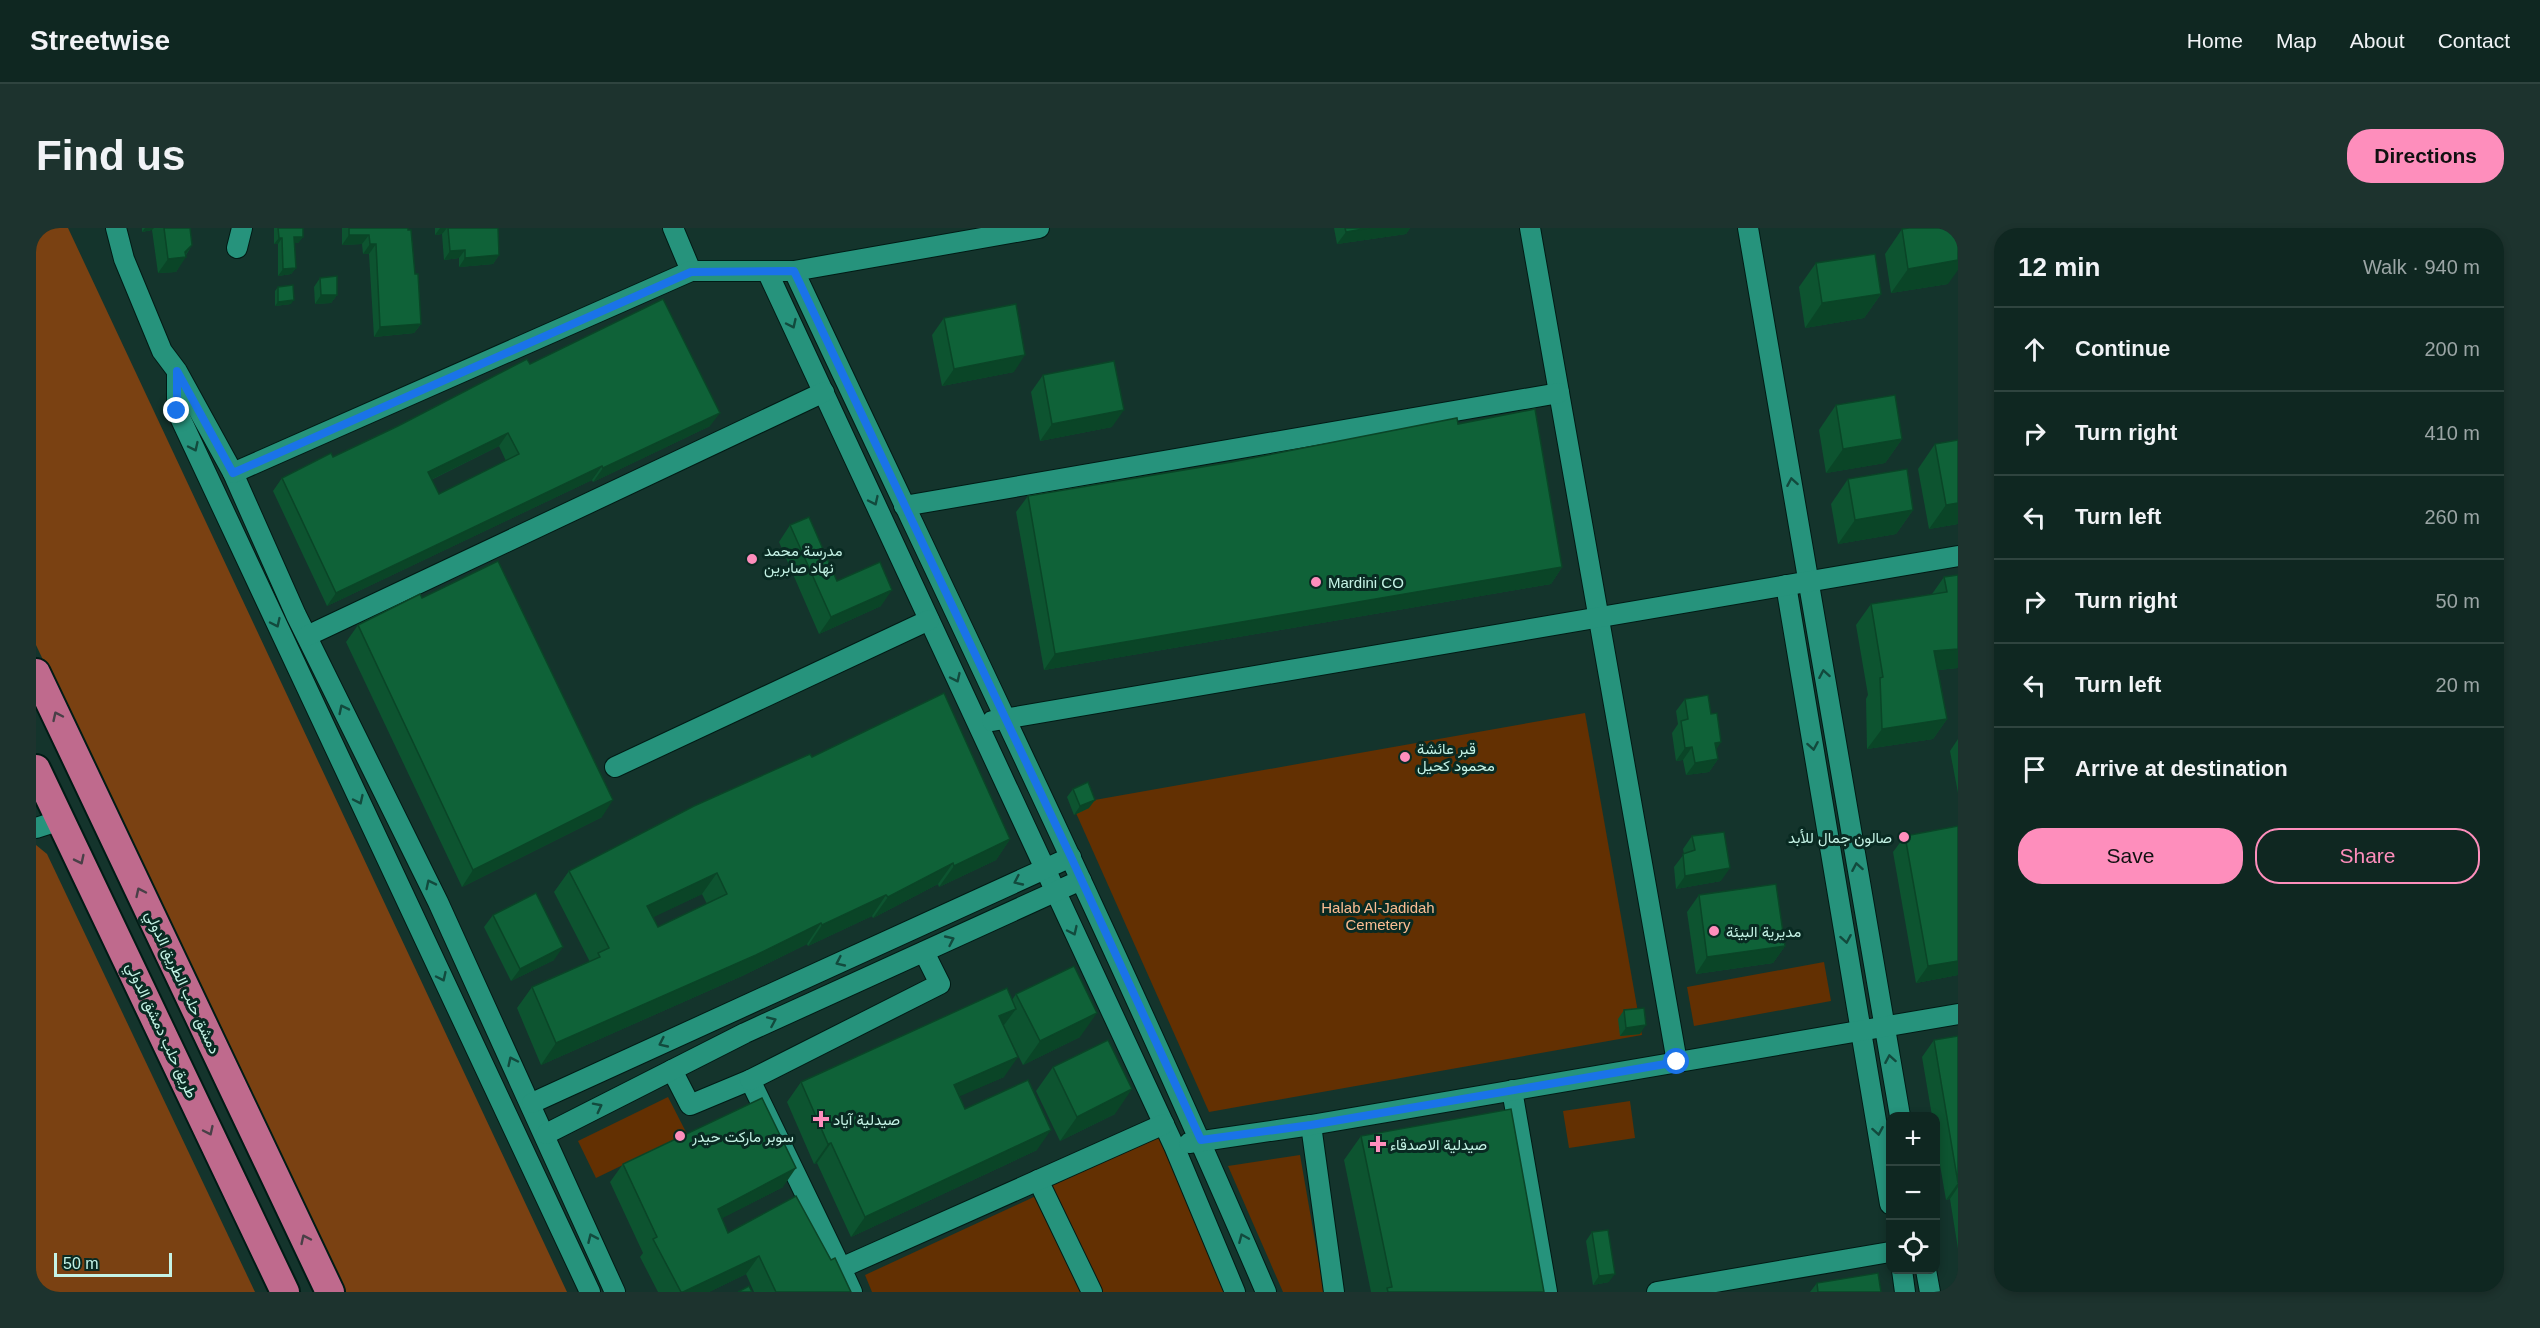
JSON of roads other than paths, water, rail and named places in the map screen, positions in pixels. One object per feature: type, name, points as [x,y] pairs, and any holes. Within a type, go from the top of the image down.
[{"type":"highway","name":"دمشق حلب الطريق الدولي","points":[[36,673],[330,1292]]},
{"type":"highway","name":"طريق حلب دمشق الدولي","points":[[36,769],[49,824],[285,1292]]},
{"type":"street","points":[[116,228],[124,259],[162,351],[177,371],[233,473],[307,636],[438,902],[532,1103],[615,1292]]},
{"type":"street","points":[[237,248],[242,228]]},
{"type":"street","points":[[673,228],[691,272]]},
{"type":"street","points":[[233,473],[691,272],[794,271],[1039,228]]},
{"type":"street","points":[[1530,228],[1677,1062]]},
{"type":"street","points":[[1748,228],[1899,1112]]},
{"type":"street","points":[[767,271],[1054,892],[1164,1124],[1235,1292]]},
{"type":"street","points":[[794,271],[1004,720],[1071,857],[1201,1140],[1266,1292]]},
{"type":"street","points":[[177,371],[177,411],[590,1292]]},
{"type":"street","points":[[307,636],[824,392]]},
{"type":"street","points":[[904,506],[1559,393]]},
{"type":"street","points":[[977,723],[1958,556]]},
{"type":"street","points":[[1786,585],[1886,1180]]},
{"type":"street","points":[[615,767],[929,620]]},
{"type":"street","points":[[532,1103],[1071,857]]},
{"type":"street","points":[[546,1134],[745,1033],[1081,880]]},
{"type":"street","points":[[672,1070],[690,1105],[750,1080],[940,984],[924,951]]},
{"type":"street","points":[[735,1010],[745,1033]]},
{"type":"street","points":[[1174,1146],[1201,1140],[1311,1125],[1958,1014]]},
{"type":"street","points":[[750,1080],[852,1292]]},
{"type":"street","points":[[1512,1090],[1547,1292]]},
{"type":"street","points":[[841,1268],[1164,1124]]},
{"type":"street","points":[[1311,1125],[1334,1292]]},
{"type":"street","points":[[1038,1180],[1092,1292]]},
{"type":"street","points":[[1658,1292],[1886,1253]]},
{"type":"street","points":[[1903,1274],[1905,1292]]},
{"type":"street","points":[[1927,1274],[1930,1292]]},
{"type":"place","name":"مدرسة محمد نهاد صابرين","points":[[752,559]]},
{"type":"place","name":"Mardini CO","points":[[1316,582]]},
{"type":"place","name":"قبر عائشة محمود كحيل","points":[[1405,757]]},
{"type":"place","name":"صالون جمال للأبد","points":[[1904,837]]},
{"type":"place","name":"مديرية البيئة","points":[[1714,931]]},
{"type":"place","name":"صيدلية آياد","points":[[821,1119]]},
{"type":"place","name":"سوبر ماركت حيدر","points":[[680,1136]]},
{"type":"place","name":"صيدلية الاصدقاء","points":[[1378,1144]]},
{"type":"park label","name":"Halab Al-Jadidah Cemetery","points":[[1378,916]]}]
